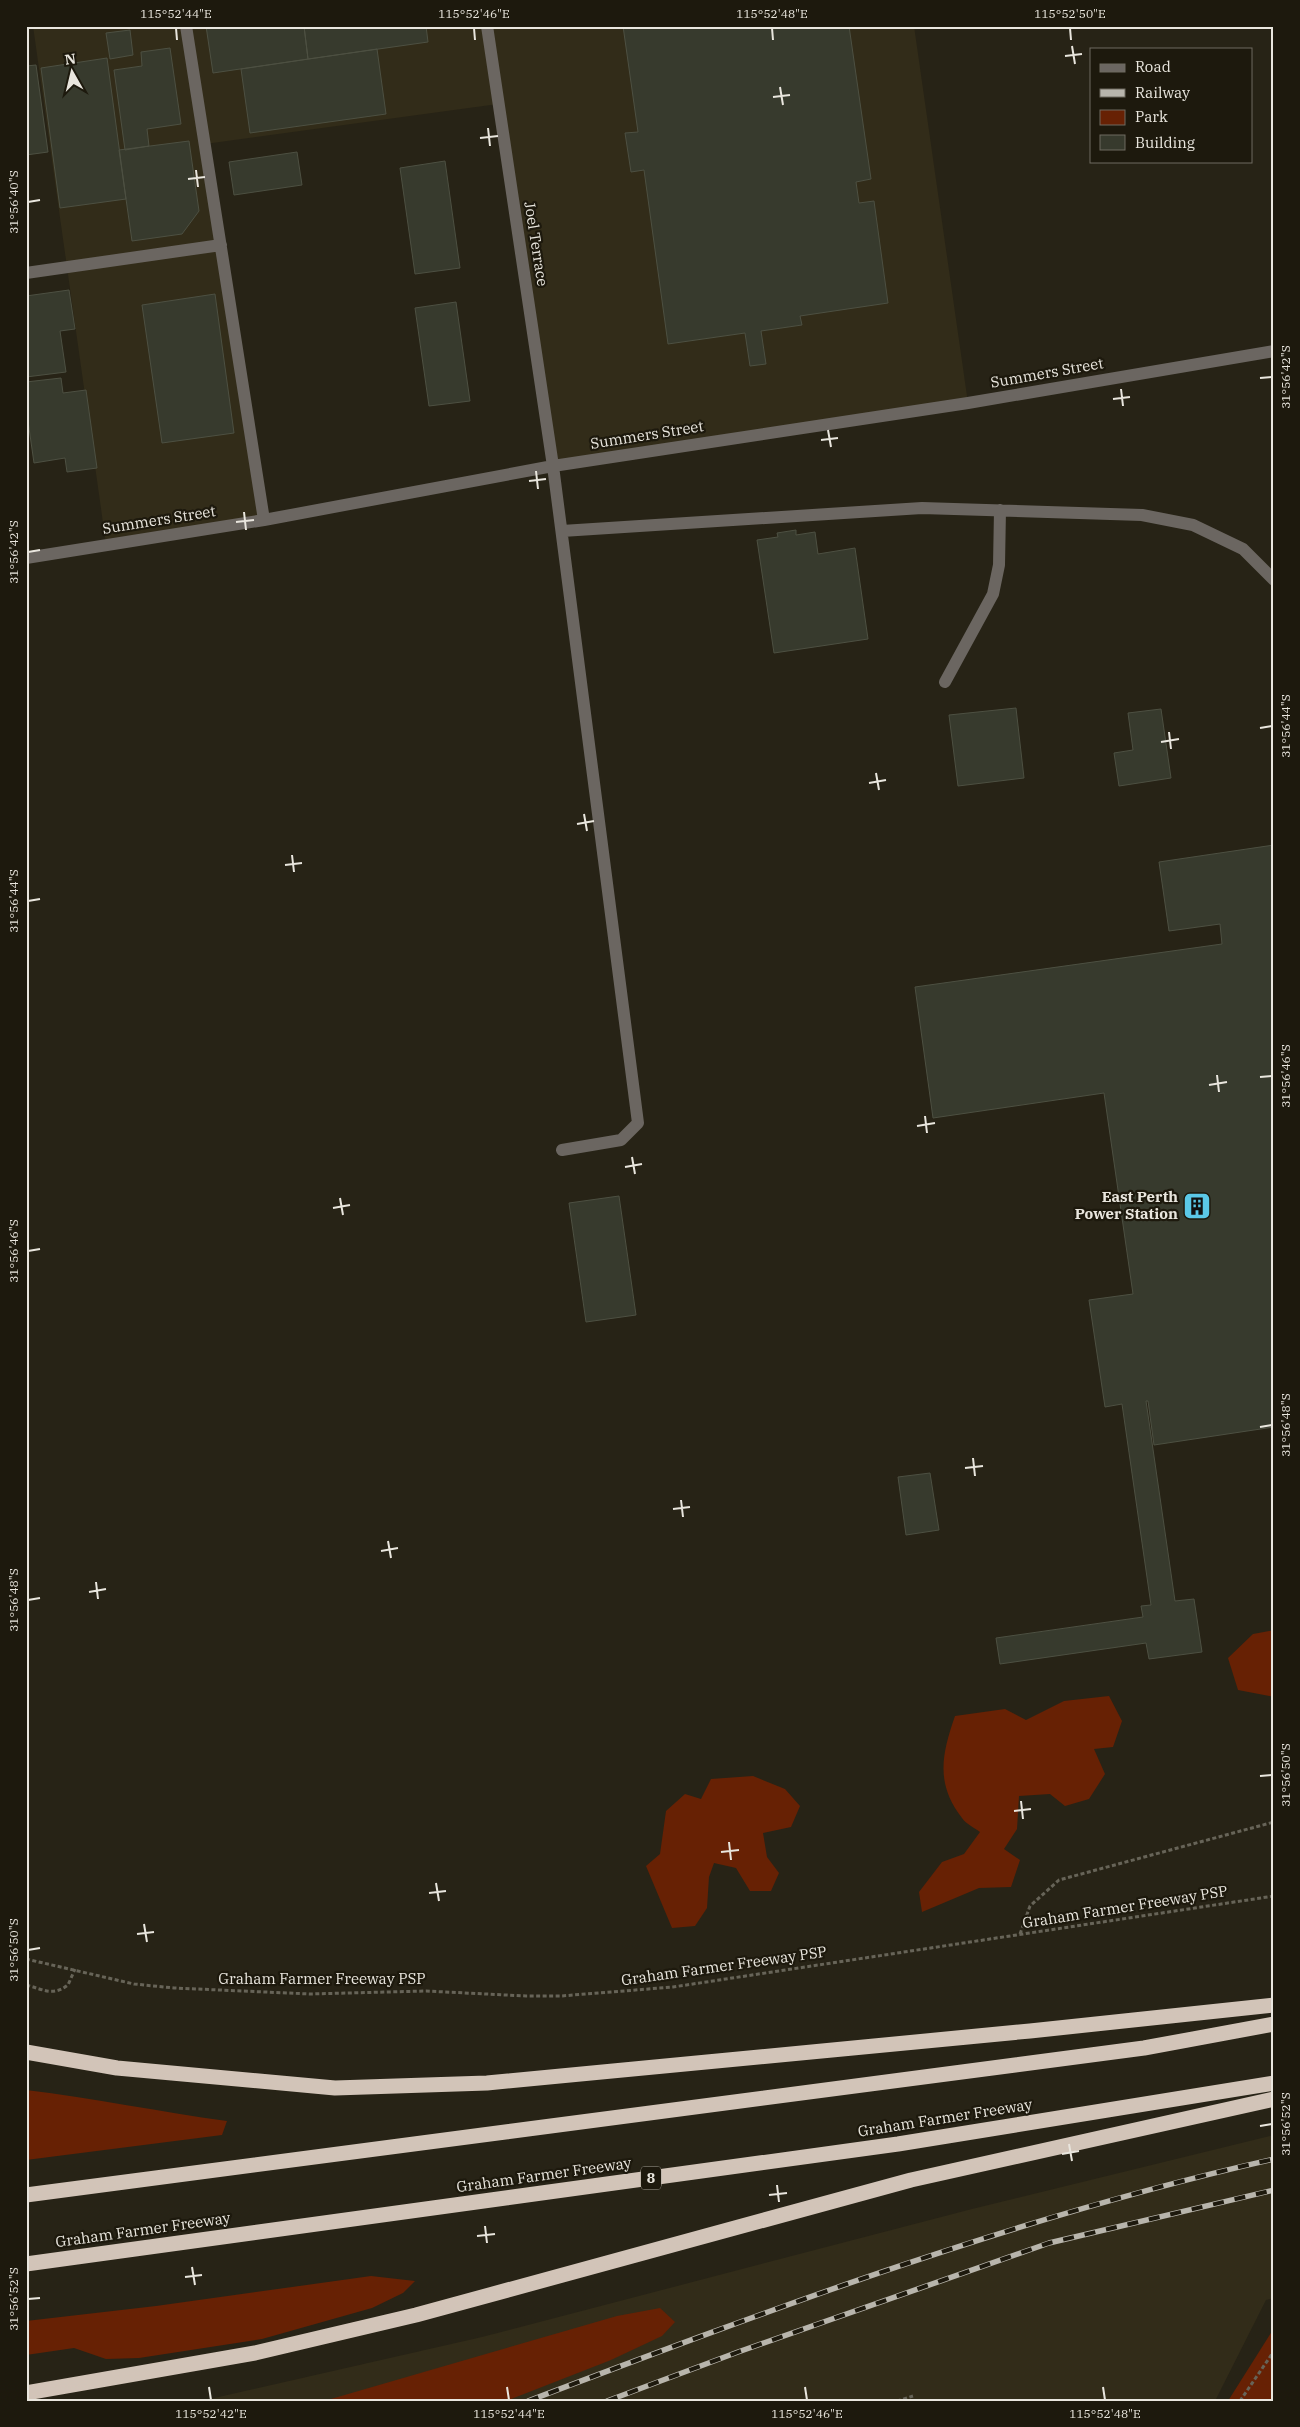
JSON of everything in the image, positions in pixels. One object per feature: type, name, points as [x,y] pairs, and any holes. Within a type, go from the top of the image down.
[{"type":"highway","points":[[26,2052],[117,2068],[336,2088],[487,2083],[1020,2032],[1274,2005]]},
{"type":"highway","points":[[26,2195],[1134,2050],[1274,2024]]},
{"type":"highway","name":"Graham Farmer Freeway","points":[[26,2264],[898,2144],[1274,2083]]},
{"type":"highway","points":[[26,2393],[255,2353],[416,2315],[911,2180],[1274,2099]]},
{"type":"street","points":[[186,26],[264,520]]},
{"type":"street","name":"Joel Terrace","points":[[487,26],[562,530],[638,1123],[621,1140],[562,1150]]},
{"type":"street","points":[[26,273],[221,245]]},
{"type":"street","name":"Summers Street","points":[[26,558],[264,520],[553,466],[968,403],[1274,350]]},
{"type":"street","points":[[562,530],[922,508],[1142,515],[1193,525],[1243,549],[1274,580]]},
{"type":"street","points":[[945,682],[993,594],[999,565],[1000,510]]},
{"type":"path","points":[[1020,1934],[1030,1906],[1059,1880],[1274,1822]]},
{"type":"path","name":"Graham Farmer Freeway PSP","points":[[26,1959],[134,1984],[174,1988],[310,1994],[426,1991],[561,1996],[673,1987],[1274,1896]]},
{"type":"path","points":[[26,1985],[42,1992],[56,1992],[68,1985],[75,1969]]},
{"type":"path","points":[[1240,2401],[1274,2351]]},
{"type":"path","points":[[897,2401],[913,2396]]},
{"type":"shaded area","points":[[33,26],[914,26],[968,403],[553,466],[498,104],[205,144],[264,520],[106,544]]},
{"type":"shaded area","points":[[1274,2135],[1274,2298],[1266,2300],[1215,2401],[201,2401],[482,2337],[972,2209]]},
{"type":"green space","points":[[1274,1630],[1274,1697],[1238,1690],[1228,1658],[1253,1634]]},
{"type":"green space","points":[[1109,1696],[1122,1721],[1113,1747],[1094,1749],[1105,1774],[1089,1799],[1065,1806],[1050,1794],[1019,1796],[1017,1829],[1004,1849],[1020,1860],[1011,1887],[979,1888],[922,1912],[919,1892],[942,1862],[964,1854],[980,1832],[962,1818],[953,1805],[944,1780],[944,1756],[955,1716],[1005,1709],[1026,1720],[1064,1701]]},
{"type":"green space","points":[[753,1776],[785,1789],[800,1806],[791,1827],[763,1833],[767,1857],[779,1873],[771,1891],[750,1891],[736,1868],[714,1863],[709,1877],[707,1908],[695,1926],[672,1928],[646,1866],[660,1854],[666,1811],[685,1794],[701,1799],[711,1779]]},
{"type":"green space","points":[[26,2090],[227,2121],[222,2135],[26,2160]]},
{"type":"green space","points":[[371,2276],[415,2281],[403,2293],[372,2308],[262,2339],[139,2358],[106,2359],[74,2348],[26,2355],[26,2321],[156,2306]]},
{"type":"green space","points":[[660,2308],[675,2322],[662,2336],[611,2360],[506,2401],[324,2401],[617,2316]]},
{"type":"green space","points":[[1274,2328],[1274,2401],[1228,2401]]},
{"type":"building","points":[[206,26],[304,26],[308,59],[213,73]]},
{"type":"building","points":[[304,26],[426,26],[428,42],[308,59]]},
{"type":"building","points":[[623,26],[849,26],[871,179],[856,182],[859,203],[874,201],[888,303],[800,316],[802,325],[761,331],[766,364],[750,366],[745,333],[668,344],[644,170],[631,172],[625,133],[638,132]]},
{"type":"building","points":[[130,30],[133,55],[110,59],[106,33]]},
{"type":"building","points":[[170,48],[181,124],[147,129],[149,146],[125,150],[114,70],[142,66],[141,52]]},
{"type":"building","points":[[377,49],[386,114],[250,133],[241,69]]},
{"type":"building","points":[[107,58],[126,199],[60,208],[41,68]]},
{"type":"building","points":[[36,65],[48,152],[26,155],[26,66]]},
{"type":"building","points":[[189,141],[199,211],[182,234],[132,241],[119,150]]},
{"type":"building","points":[[297,152],[302,185],[234,195],[229,162]]},
{"type":"building","points":[[445,161],[460,268],[415,274],[400,168]]},
{"type":"building","points":[[69,290],[75,329],[60,331],[66,372],[26,377],[26,296]]},
{"type":"building","points":[[215,294],[234,433],[162,443],[142,305]]},
{"type":"building","points":[[456,302],[470,401],[429,406],[415,308]]},
{"type":"building","points":[[61,378],[63,393],[86,390],[97,468],[67,472],[65,458],[34,463],[26,407],[26,382]]},
{"type":"building","points":[[796,530],[796,535],[815,532],[818,554],[855,548],[868,639],[774,653],[757,540],[778,537],[777,533]]},
{"type":"building","points":[[1016,708],[1024,778],[958,786],[949,715]]},
{"type":"building","points":[[1161,709],[1171,778],[1119,786],[1114,753],[1133,750],[1128,713]]},
{"type":"building","name":"East Perth Power Station","points":[[1274,845],[1274,1427],[1154,1445],[1148,1401],[1146,1401],[1175,1601],[1194,1599],[1202,1652],[1149,1659],[1146,1643],[1000,1664],[996,1638],[1143,1617],[1141,1606],[1151,1605],[1122,1404],[1105,1407],[1089,1300],[1133,1294],[1104,1093],[933,1118],[915,987],[1222,944],[1220,924],[1169,931],[1159,862]]},
{"type":"building","points":[[619,1196],[636,1315],[586,1322],[569,1203]]},
{"type":"building","points":[[930,1473],[939,1530],[906,1535],[898,1477]]},
{"type":"railway","points":[[528,2401],[804,2299],[990,2236],[1179,2182],[1274,2159]]},
{"type":"railway","points":[[607,2401],[738,2352],[1049,2243],[1274,2190]]},
{"type":"place","name":"East Perth Power Station","points":[[1197,1206]]}]
